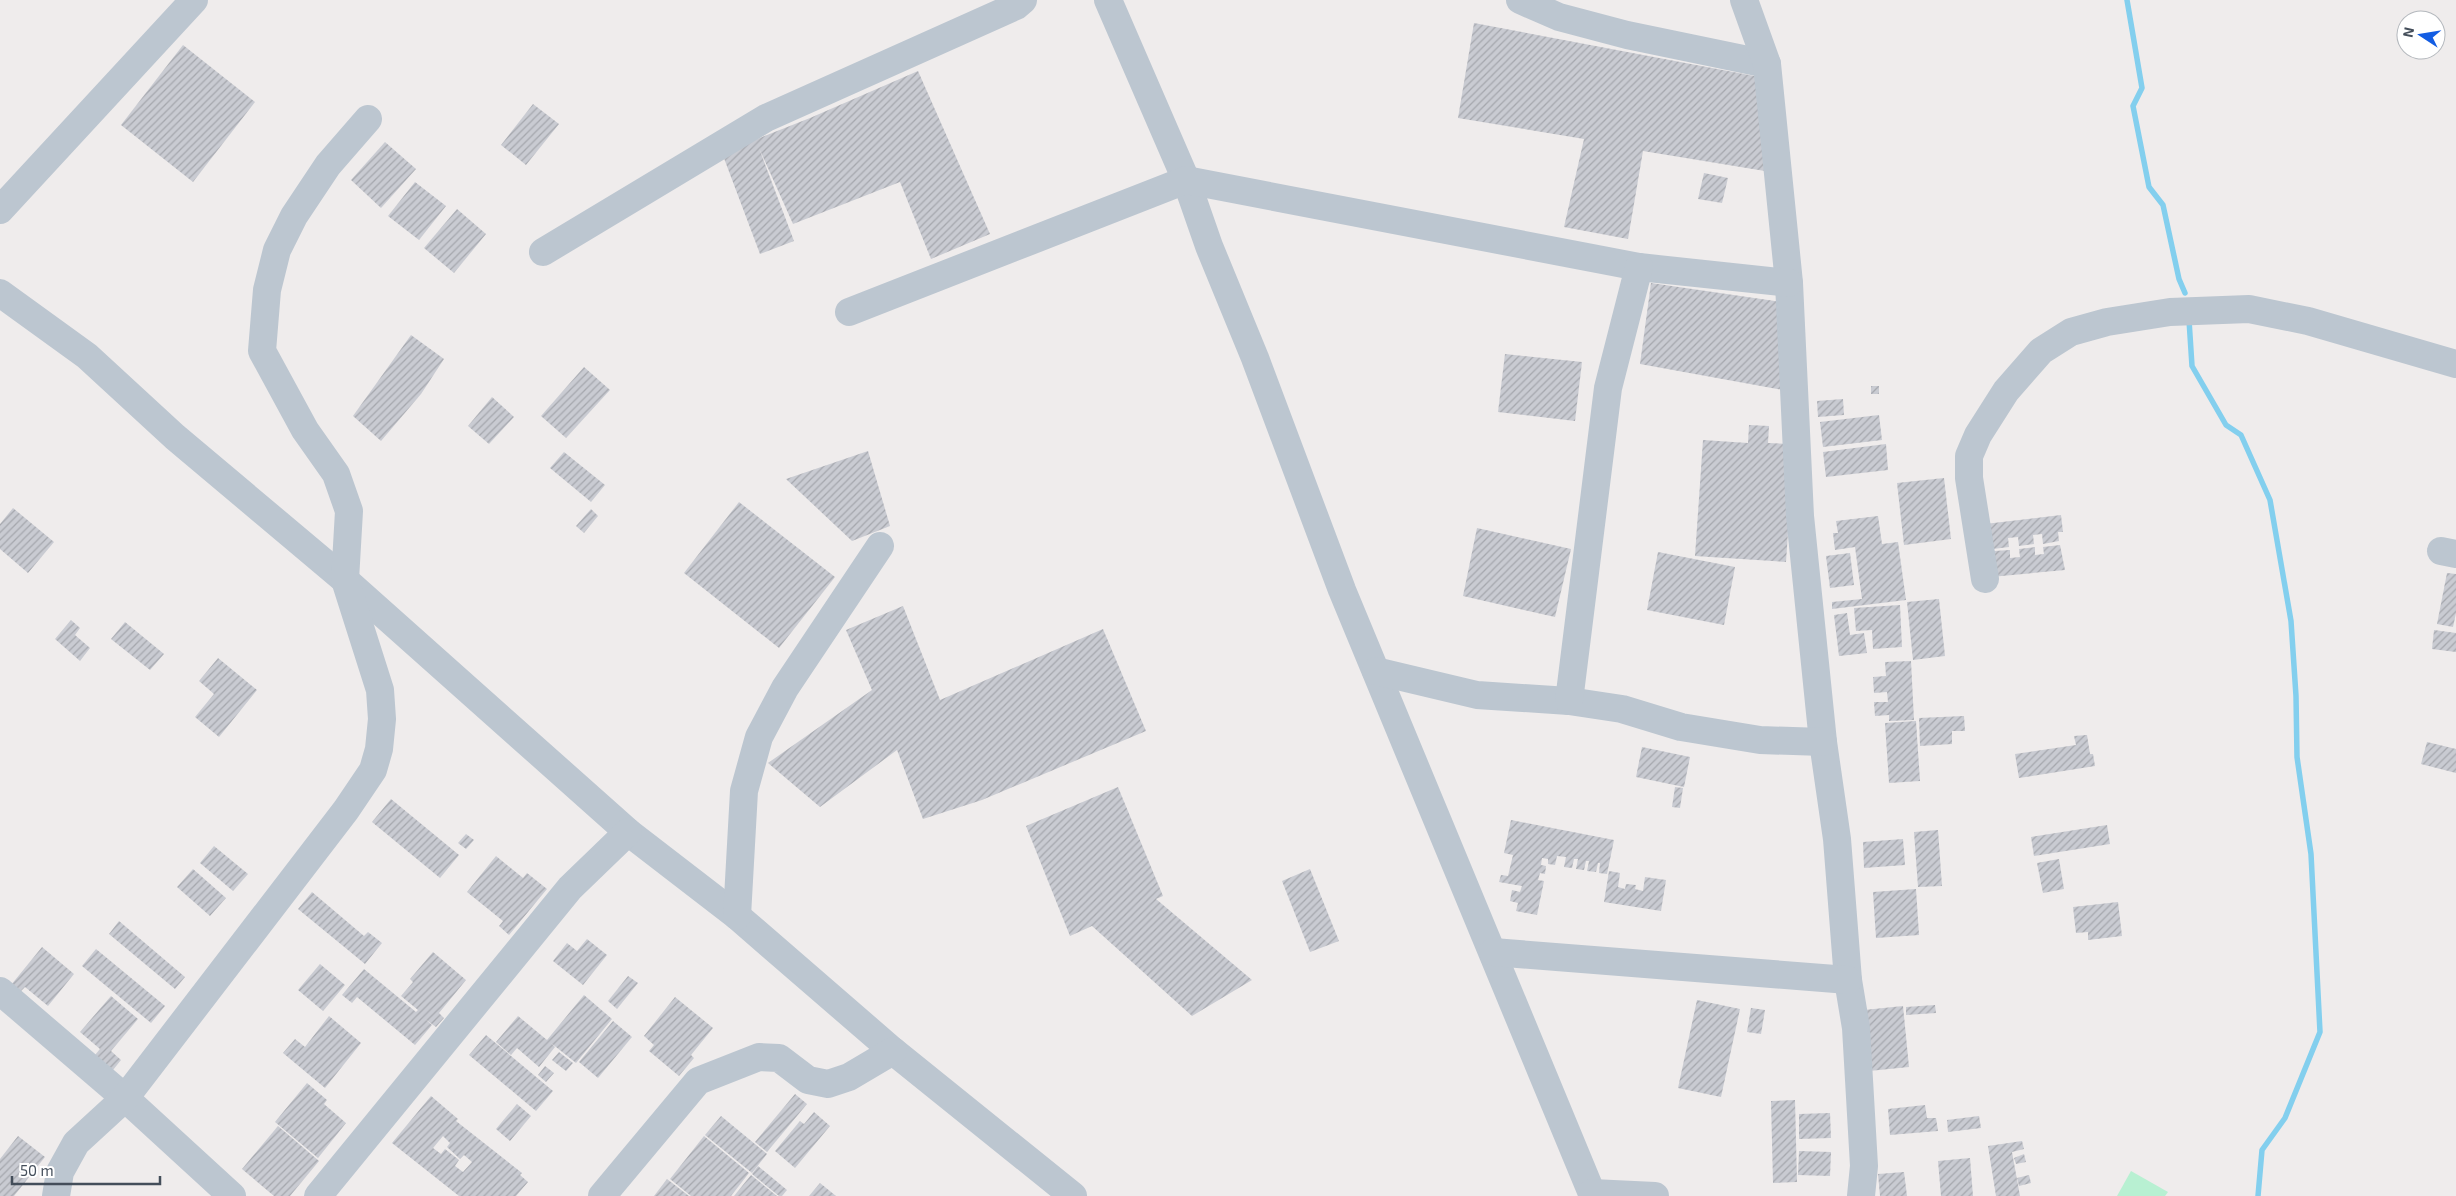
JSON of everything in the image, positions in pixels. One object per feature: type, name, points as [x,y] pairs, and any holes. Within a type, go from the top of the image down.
[{"type":"street","points":[[0,210],[194,0]]},
{"type":"street","points":[[543,252],[766,118],[980,23],[1016,6],[1023,0]]},
{"type":"street","points":[[1108,0],[1186,180],[1209,246],[1254,358],[1342,590],[1592,1194],[1655,1196]]},
{"type":"street","points":[[1520,0],[1559,17],[1626,35],[1767,64]]},
{"type":"street","points":[[1744,0],[1767,64],[1789,283],[1800,516],[1823,742],[1837,839],[1848,980],[1856,1028],[1864,1166],[1861,1196]]},
{"type":"street","points":[[56,1196],[60,1172],[76,1143],[125,1098],[346,810],[373,770],[379,749],[382,719],[380,690],[345,580],[349,512],[336,474],[305,430],[262,351],[267,290],[277,250],[294,216],[328,165],[368,119]]},
{"type":"street","points":[[849,312],[1186,180],[1639,267],[1789,283]]},
{"type":"street","points":[[1568,702],[1608,388],[1639,267]]},
{"type":"street","points":[[0,293],[87,356],[175,437],[345,580],[628,832],[737,916],[893,1052],[1073,1196]]},
{"type":"street","points":[[1985,579],[1969,478],[1969,456],[1978,435],[2006,391],[2041,351],[2072,332],[2106,322],[2170,312],[2249,309],[2308,321],[2456,364]]},
{"type":"street","points":[[737,916],[744,791],[759,737],[785,688],[880,546]]},
{"type":"street","points":[[1376,670],[1477,695],[1622,708],[1681,727],[1760,740],[1823,742]]},
{"type":"street","points":[[318,1196],[374,1131],[570,888],[628,832]]},
{"type":"street","points":[[1493,952],[1848,980]]},
{"type":"street","points":[[0,991],[125,1098],[232,1196]]},
{"type":"street","points":[[602,1196],[698,1081],[758,1057],[779,1058],[808,1080],[828,1084],[849,1077],[893,1052]]},
{"type":"green space","points":[[2131,1171],[2168,1192],[2165,1196],[2117,1196]]},
{"type":"building","points":[[1474,23],[1765,78],[1771,172],[1643,151],[1628,239],[1564,227],[1584,139],[1458,118]]},
{"type":"building","points":[[183,45],[255,102],[193,182],[121,125]]},
{"type":"building","points":[[918,71],[990,234],[931,259],[900,182],[793,224],[759,148],[794,241],[760,254],[722,153],[810,118]]},
{"type":"building","points":[[533,104],[559,124],[526,165],[501,145]]},
{"type":"building","points":[[385,142],[416,169],[381,208],[351,180]]},
{"type":"building","points":[[1704,173],[1728,178],[1722,203],[1698,199]]},
{"type":"building","points":[[415,182],[446,206],[419,240],[388,216]]},
{"type":"building","points":[[457,209],[486,234],[454,273],[424,248]]},
{"type":"building","points":[[1651,283],[1782,302],[1783,390],[1640,364]]},
{"type":"building","points":[[411,335],[444,359],[421,394],[381,441],[353,416]]},
{"type":"building","points":[[1505,354],[1582,362],[1575,421],[1498,412]]},
{"type":"building","points":[[584,367],[610,390],[566,438],[541,416]]},
{"type":"building","points":[[1871,386],[1879,386],[1879,394],[1871,394]]},
{"type":"building","points":[[492,397],[514,417],[489,444],[468,426]]},
{"type":"building","points":[[1843,399],[1844,415],[1818,417],[1817,401]]},
{"type":"building","points":[[1879,415],[1882,440],[1823,447],[1820,422]]},
{"type":"building","points":[[1749,425],[1769,426],[1768,443],[1794,444],[1786,562],[1695,556],[1703,440],[1748,443]]},
{"type":"building","points":[[1886,444],[1888,470],[1826,477],[1823,452]]},
{"type":"building","points":[[868,451],[890,526],[852,541],[786,479]]},
{"type":"building","points":[[564,452],[605,485],[591,502],[550,468]]},
{"type":"building","points":[[1944,478],[1951,539],[1904,545],[1897,483]]},
{"type":"building","points":[[739,502],[835,577],[779,648],[684,573]]},
{"type":"building","points":[[13,508],[54,542],[28,573],[0,549],[0,524]]},
{"type":"building","points":[[591,509],[598,516],[584,533],[576,526]]},
{"type":"building","points":[[2061,515],[2063,532],[2058,532],[2059,541],[2043,544],[2042,534],[2033,535],[2034,544],[2019,546],[2018,537],[2008,538],[2009,547],[1993,549],[1985,524]]},
{"type":"building","points":[[1878,516],[1882,544],[1898,542],[1906,600],[1832,609],[1832,602],[1862,599],[1855,547],[1835,550],[1833,533],[1838,533],[1836,521]]},
{"type":"building","points":[[1477,528],[1571,549],[1555,617],[1463,596]]},
{"type":"building","points":[[2060,545],[2065,570],[1991,577],[1994,551],[2010,550],[2010,558],[2020,557],[2019,549],[2035,547],[2035,555],[2044,554],[2043,547]]},
{"type":"building","points":[[1658,552],[1735,567],[1724,625],[1647,610]]},
{"type":"building","points":[[1850,553],[1854,585],[1830,588],[1826,556]]},
{"type":"building","points":[[2447,573],[2456,574],[2456,613],[2453,627],[2437,624]]},
{"type":"building","points":[[1939,599],[1945,656],[1913,660],[1907,602]]},
{"type":"building","points":[[1900,605],[1902,647],[1873,649],[1872,630],[1856,631],[1854,608]]},
{"type":"building","points":[[903,606],[940,700],[1103,629],[1146,731],[982,800],[923,819],[897,750],[820,807],[768,763],[872,690],[846,630]]},
{"type":"building","points":[[1847,613],[1850,635],[1864,633],[1867,653],[1839,656],[1834,615]]},
{"type":"building","points":[[71,620],[80,628],[75,635],[90,648],[80,661],[55,639]]},
{"type":"building","points":[[125,622],[164,654],[150,670],[111,639]]},
{"type":"building","points":[[2434,630],[2456,633],[2456,652],[2432,649]]},
{"type":"building","points":[[218,658],[257,690],[219,737],[195,717],[214,694],[199,681]]},
{"type":"building","points":[[1911,661],[1914,720],[1889,721],[1889,715],[1875,716],[1874,702],[1888,702],[1887,692],[1874,693],[1873,677],[1886,676],[1885,662]]},
{"type":"building","points":[[1964,716],[1965,731],[1952,731],[1952,744],[1920,746],[1919,718]]},
{"type":"building","points":[[1916,721],[1920,781],[1889,783],[1885,723]]},
{"type":"building","points":[[2087,735],[2090,754],[2093,754],[2095,766],[2019,778],[2015,754],[2076,745],[2074,736]]},
{"type":"building","points":[[2427,742],[2456,749],[2456,773],[2421,764]]},
{"type":"building","points":[[1642,747],[1690,757],[1684,787],[1636,777]]},
{"type":"building","points":[[1118,787],[1163,896],[1156,899],[1252,980],[1192,1016],[1092,926],[1070,936],[1026,826]]},
{"type":"building","points":[[1675,787],[1683,788],[1680,808],[1672,807]]},
{"type":"building","points":[[391,799],[459,855],[440,878],[372,822]]},
{"type":"building","points":[[1511,820],[1614,840],[1607,874],[1599,873],[1600,863],[1598,863],[1596,872],[1587,871],[1589,861],[1586,861],[1584,870],[1576,869],[1578,859],[1574,859],[1572,868],[1564,867],[1566,857],[1557,856],[1555,865],[1548,864],[1548,859],[1542,858],[1541,865],[1546,866],[1545,874],[1540,873],[1538,880],[1544,881],[1537,915],[1516,911],[1518,903],[1510,901],[1512,890],[1520,892],[1522,886],[1499,882],[1501,875],[1508,876],[1513,855],[1504,853]]},
{"type":"building","points":[[2107,825],[2110,844],[2034,856],[2031,837]]},
{"type":"building","points":[[1938,830],[1942,886],[1918,887],[1914,832]]},
{"type":"building","points":[[466,834],[474,840],[466,849],[458,843]]},
{"type":"building","points":[[1903,839],[1905,865],[1864,868],[1863,842]]},
{"type":"building","points":[[214,846],[248,874],[233,891],[200,863]]},
{"type":"building","points":[[496,856],[523,878],[527,873],[547,889],[509,935],[499,926],[503,921],[467,892]]},
{"type":"building","points":[[2059,859],[2064,889],[2043,893],[2037,863]]},
{"type":"building","points":[[193,869],[226,898],[210,916],[177,887]]},
{"type":"building","points":[[1310,869],[1339,941],[1310,952],[1282,881]]},
{"type":"building","points":[[1609,871],[1620,873],[1618,887],[1625,889],[1626,884],[1636,885],[1635,889],[1643,891],[1645,877],[1666,880],[1661,911],[1604,902]]},
{"type":"building","points":[[1916,889],[1919,935],[1876,938],[1873,892]]},
{"type":"building","points":[[312,892],[364,936],[368,932],[382,943],[365,964],[298,909]]},
{"type":"building","points":[[2118,902],[2122,936],[2088,940],[2088,932],[2076,933],[2073,907]]},
{"type":"building","points":[[119,921],[185,977],[175,989],[109,934]]},
{"type":"building","points":[[587,939],[607,955],[583,985],[553,961],[567,943],[577,951]]},
{"type":"building","points":[[42,947],[74,974],[48,1006],[25,987],[20,992],[11,985]]},
{"type":"building","points":[[96,949],[165,1006],[151,1023],[82,966]]},
{"type":"building","points":[[433,952],[466,980],[439,1013],[444,1018],[436,1027],[425,1019],[432,1025],[415,1045],[357,997],[352,1003],[342,995],[364,969],[416,1012],[418,1010],[401,996],[413,982],[410,979]]},
{"type":"building","points":[[320,964],[345,985],[323,1011],[298,990]]},
{"type":"building","points":[[628,976],[638,983],[617,1009],[608,1001]]},
{"type":"building","points":[[584,995],[612,1019],[576,1063],[551,1043],[555,1047],[539,1067],[517,1048],[511,1055],[496,1042],[518,1016],[547,1040]]},
{"type":"building","points":[[111,996],[138,1019],[111,1051],[121,1060],[113,1070],[95,1055],[100,1049],[80,1032]]},
{"type":"building","points":[[675,997],[713,1028],[691,1055],[694,1058],[679,1076],[649,1051],[654,1045],[644,1036]]},
{"type":"building","points":[[1697,1000],[1740,1009],[1721,1097],[1678,1088]]},
{"type":"building","points":[[1935,1005],[1936,1013],[1906,1015],[1906,1007]]},
{"type":"building","points":[[1903,1006],[1909,1067],[1869,1071],[1864,1010]]},
{"type":"building","points":[[1751,1008],[1765,1010],[1761,1034],[1747,1032]]},
{"type":"building","points":[[329,1016],[361,1043],[325,1088],[283,1053],[295,1039],[305,1047]]},
{"type":"building","points":[[613,1021],[632,1037],[598,1078],[579,1062]]},
{"type":"building","points":[[486,1035],[553,1091],[536,1111],[469,1055]]},
{"type":"building","points":[[559,1052],[573,1063],[566,1071],[552,1060]]},
{"type":"building","points":[[545,1066],[554,1073],[546,1082],[538,1075]]},
{"type":"building","points":[[307,1083],[327,1100],[324,1104],[346,1123],[318,1158],[275,1122]]},
{"type":"building","points":[[795,1094],[807,1104],[767,1152],[755,1142]]},
{"type":"building","points":[[431,1096],[458,1119],[456,1121],[522,1173],[520,1175],[528,1182],[516,1196],[459,1196],[392,1143]],"holes":[[[443,1136],[450,1143],[447,1147],[460,1159],[464,1155],[472,1162],[463,1172],[455,1166],[459,1160],[445,1149],[441,1154],[433,1148]]]},
{"type":"building","points":[[1795,1100],[1797,1182],[1773,1183],[1771,1101]]},
{"type":"building","points":[[517,1104],[531,1116],[510,1141],[496,1129]]},
{"type":"building","points":[[1925,1105],[1927,1118],[1936,1118],[1938,1131],[1890,1135],[1888,1109]]},
{"type":"building","points":[[814,1112],[830,1126],[795,1168],[775,1151],[800,1121],[804,1124]]},
{"type":"building","points":[[1830,1113],[1831,1138],[1799,1139],[1799,1114]]},
{"type":"building","points":[[721,1116],[767,1154],[752,1173],[705,1135]]},
{"type":"building","points":[[1979,1116],[1981,1128],[1948,1132],[1947,1120]]},
{"type":"building","points":[[278,1126],[319,1161],[290,1196],[274,1196],[242,1169]]},
{"type":"building","points":[[18,1136],[45,1157],[14,1196],[0,1196],[0,1159]]},
{"type":"building","points":[[704,1136],[749,1173],[731,1196],[691,1196],[670,1179]]},
{"type":"building","points":[[2022,1141],[2024,1149],[2012,1152],[2020,1196],[1996,1196],[1988,1146]]},
{"type":"building","points":[[1799,1151],[1831,1152],[1830,1176],[1798,1175]]},
{"type":"building","points":[[2024,1154],[2026,1162],[2016,1164],[2014,1158]]},
{"type":"building","points":[[1970,1158],[1973,1196],[1941,1196],[1938,1161]]},
{"type":"building","points":[[758,1166],[787,1190],[782,1196],[779,1196],[752,1174]]},
{"type":"building","points":[[1904,1172],[1907,1196],[1880,1196],[1878,1174]]},
{"type":"building","points":[[751,1175],[777,1196],[734,1196]]},
{"type":"building","points":[[2029,1175],[2031,1183],[2019,1186],[2017,1178]]},
{"type":"building","points":[[667,1179],[689,1196],[654,1196]]},
{"type":"building","points":[[820,1183],[836,1196],[809,1196]]},
{"type":"waterway","points":[[2127,0],[2142,88],[2133,106],[2149,187],[2163,205],[2179,279],[2185,293]]},
{"type":"waterway","points":[[2189,320],[2192,366],[2226,425],[2241,435],[2270,500],[2291,621],[2296,696],[2297,757],[2311,854],[2320,1032],[2285,1118],[2262,1150],[2258,1196]]}]
